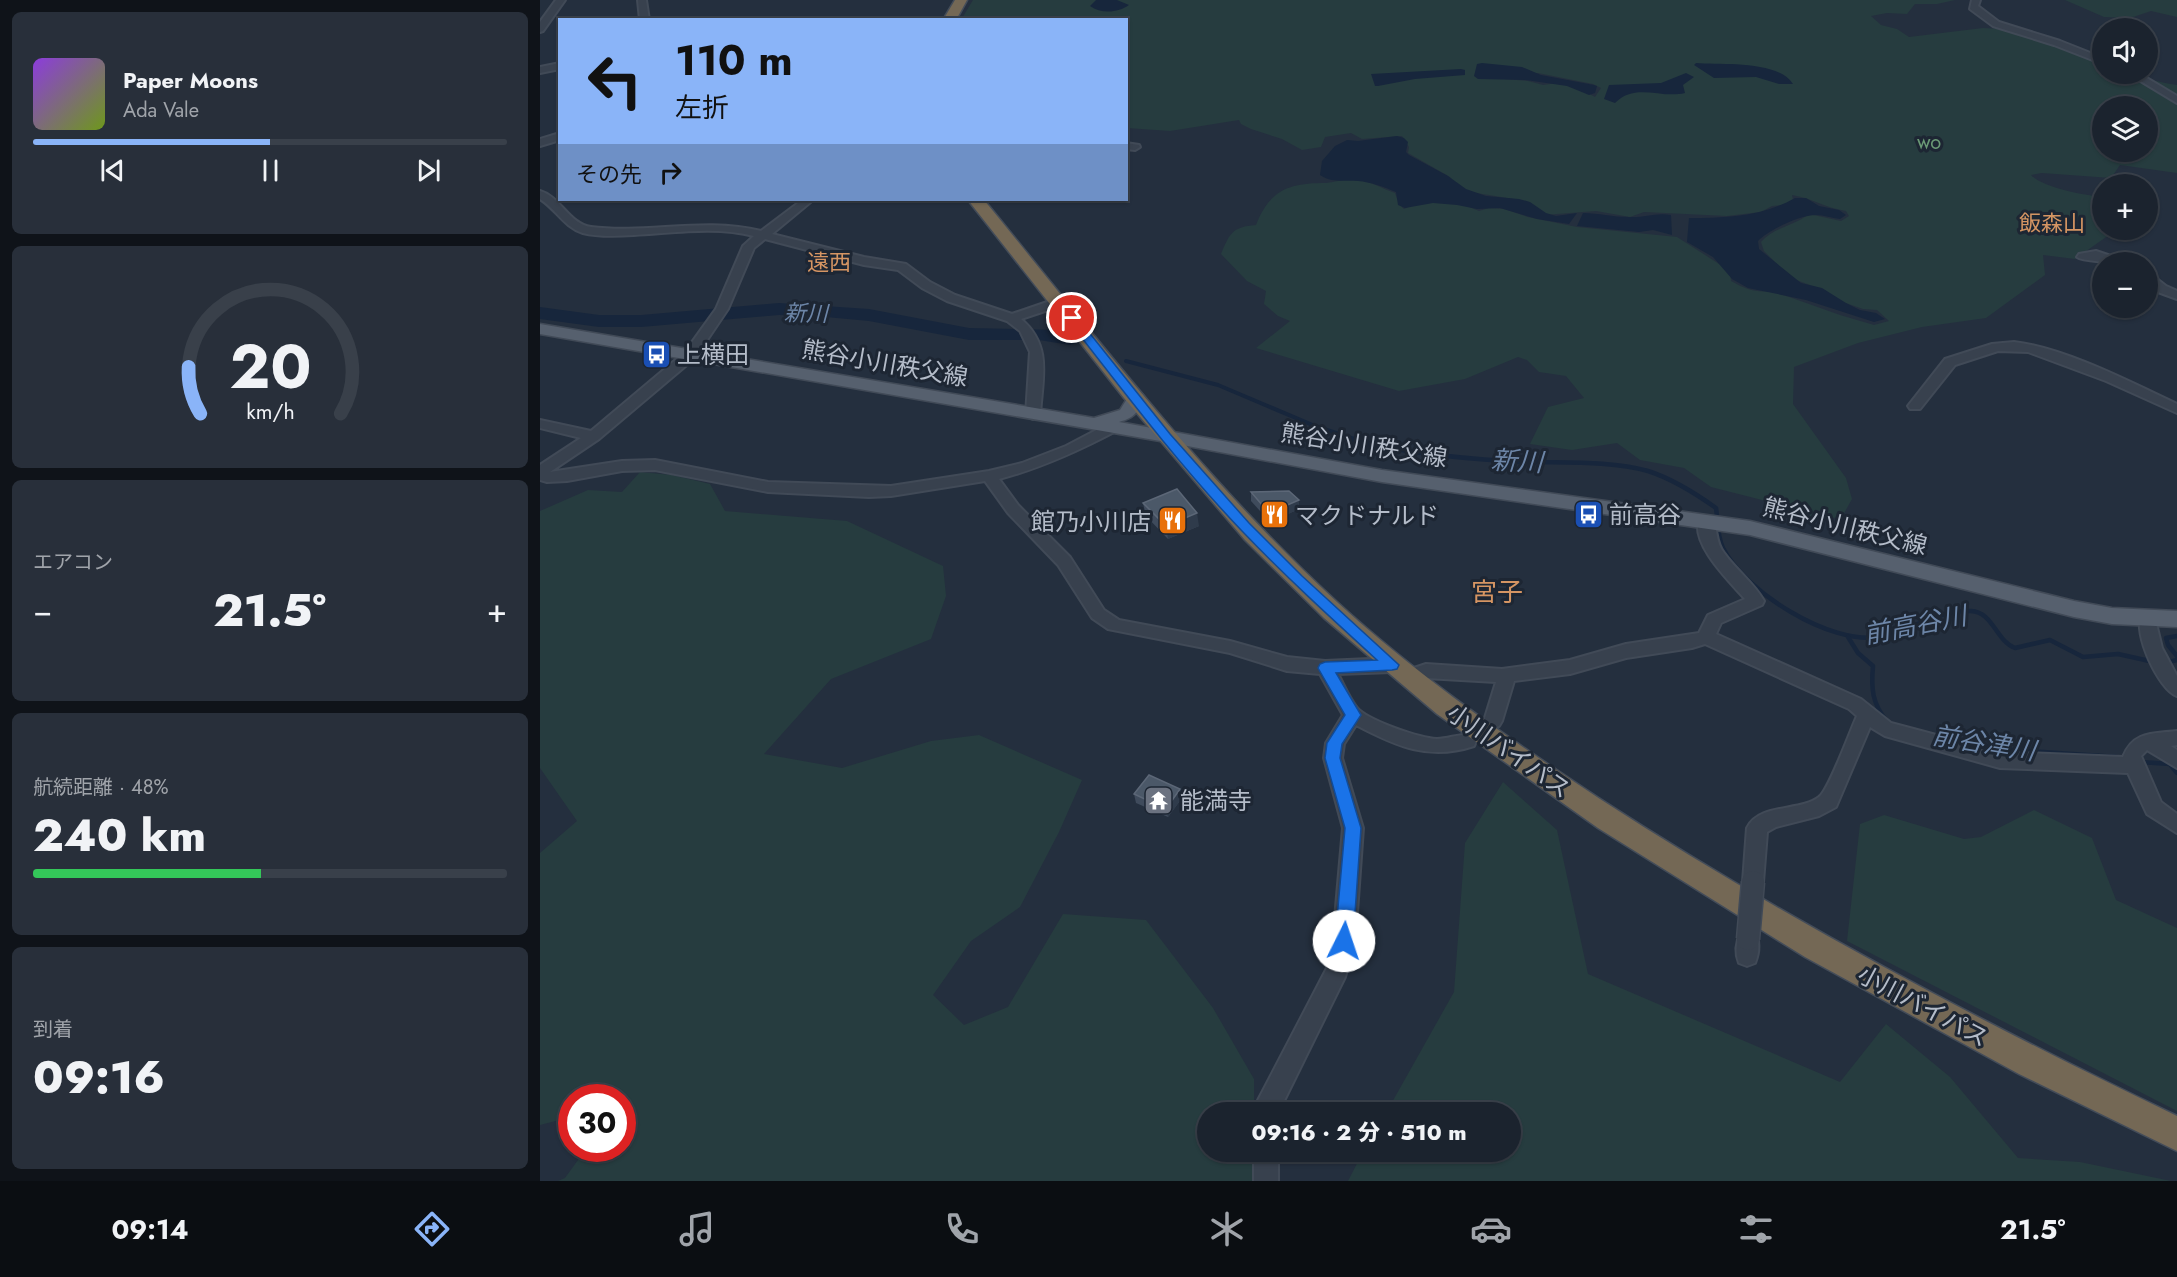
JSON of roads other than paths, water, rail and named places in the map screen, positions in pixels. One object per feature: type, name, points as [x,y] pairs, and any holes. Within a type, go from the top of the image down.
[{"type":"highway","points":[[950,18],[961,0]]},
{"type":"highway","name":"小川バイパス","points":[[977,201],[1166,436],[1245,526],[1297,579],[1400,671],[1486,737],[1560,788],[1758,914],[1968,1030],[2177,1134]]},
{"type":"main road","name":"熊谷小川秩父線","points":[[540,329],[1166,436],[1382,476],[1706,521],[1812,542],[2074,609],[2112,616],[2177,619]]},
{"type":"main road","points":[[1088,424],[1108,422],[1127,414],[1136,398]]},
{"type":"main road","points":[[1197,472],[1206,459],[1212,455],[1237,450]]},
{"type":"street","points":[[540,29],[561,0]]},
{"type":"street","points":[[642,0],[645,18]]},
{"type":"street","points":[[1976,0],[1972,7],[1996,24],[2092,57]]},
{"type":"street","points":[[540,9],[553,8]]},
{"type":"street","points":[[540,70],[558,66]]},
{"type":"street","points":[[2151,84],[2177,100]]},
{"type":"street","points":[[540,142],[558,136]]},
{"type":"street","points":[[540,194],[553,202],[571,222],[586,230],[609,232],[715,227],[761,235],[864,261],[893,264],[951,298],[1012,318],[1025,329],[1034,342],[1037,352],[1033,415]]},
{"type":"street","points":[[807,201],[761,235],[743,256],[718,315],[690,355],[594,436],[540,473],[547,477],[567,476],[622,466],[655,465],[768,487],[869,492],[989,476],[1026,467],[1062,453],[1111,428]]},
{"type":"street","points":[[2083,257],[2092,256]]},
{"type":"street","points":[[2158,285],[2177,295]]},
{"type":"street","points":[[1012,318],[1059,302]]},
{"type":"street","points":[[1915,406],[1950,362],[1997,347],[2014,346],[2030,348],[2068,362],[2148,394],[2177,409]]},
{"type":"street","points":[[540,424],[594,436]]},
{"type":"street","points":[[989,476],[1013,509],[1064,561],[1098,614],[1114,625],[1230,647],[1287,664],[1325,668],[1507,675],[1570,667],[1626,651],[1692,642],[1706,637],[1838,696],[1886,729],[1896,733],[2000,760],[2134,765]]},
{"type":"street","points":[[1706,521],[1709,542],[1717,556],[1756,601],[1714,619],[1706,637]]},
{"type":"street","points":[[2148,619],[2149,639],[2163,670],[2177,689]]},
{"type":"street","points":[[1325,668],[1353,715],[1390,733],[1424,744],[1448,748],[1467,741]]},
{"type":"street","points":[[1492,721],[1507,675]]},
{"type":"street","points":[[1748,948],[1757,828],[1765,822],[1820,809],[1829,801],[1867,714]]},
{"type":"street","points":[[1269,1102],[1337,970],[1344,941],[1353,828],[1332,758],[1335,743],[1353,715]]},
{"type":"street","points":[[2177,738],[2148,742],[2136,748],[2132,756],[2154,808],[2177,825]]},
{"type":"street","points":[[2148,742],[2177,760]]},
{"type":"street","points":[[1266,1162],[1266,1181]]},
{"type":"water","points":[[1096,0],[1117,0],[1129,5],[1110,12],[1090,6]]},
{"type":"water","points":[[1696,63],[1762,67],[1786,76],[1793,84],[1779,84],[1756,77],[1714,78],[1694,65]]},
{"type":"water","points":[[1477,64],[1522,67],[1541,75],[1597,86],[1595,93],[1589,95],[1567,86],[1526,80],[1478,79],[1474,76]]},
{"type":"water","points":[[1465,70],[1465,75],[1415,79],[1378,86],[1375,86],[1371,74]]},
{"type":"water","points":[[1686,73],[1694,77],[1683,85],[1685,93],[1631,93],[1615,103],[1604,99],[1609,85],[1661,83]]},
{"type":"water","points":[[1397,136],[1408,142],[1406,152],[1409,155],[1448,176],[1466,189],[1486,196],[1530,202],[1546,213],[1556,216],[1577,213],[1569,224],[1537,219],[1500,208],[1477,209],[1433,203],[1405,208],[1398,205],[1396,192],[1391,190],[1367,182],[1333,180],[1320,175],[1322,161],[1335,146],[1347,140],[1358,141]]},
{"type":"water","points":[[1795,198],[1806,198],[1819,206],[1839,210],[1846,215],[1840,219],[1816,215],[1793,220],[1758,241],[1759,249],[1801,283],[1822,288],[1860,310],[1876,313],[1885,319],[1874,322],[1806,300],[1748,288],[1732,279],[1713,257],[1687,242],[1689,218],[1730,217],[1757,213]]},
{"type":"water","points":[[1583,213],[1629,217],[1671,215],[1672,235],[1653,230],[1639,232],[1577,226]]},
{"type":"waterway","name":"新川","points":[[540,313],[599,321],[641,321],[779,309],[815,310],[869,315],[969,334],[1039,334],[1070,339]]},
{"type":"waterway","name":"新川","points":[[1126,361],[1218,385],[1315,426],[1360,441]]},
{"type":"waterway","name":"新川","points":[[1354,440],[1411,452],[1507,461],[1615,465],[1657,474],[1684,487],[1716,508],[1723,548],[1734,565],[1750,582],[1791,612],[1837,633],[1859,637],[1879,637],[1948,613],[1971,611],[1990,621],[2003,639],[2015,648],[2050,640],[2083,657],[2118,654],[2154,662]]},
{"type":"waterway","name":"前高谷川","points":[[2177,636],[2166,638],[2168,645],[2177,656]]},
{"type":"waterway","name":"前谷津川","points":[[1848,637],[1858,653],[1873,666],[1872,681],[1875,702],[1887,721]]},
{"type":"waterway","name":"前高谷川","points":[[2165,663],[2177,660]]},
{"type":"waterway","name":"前谷津川","points":[[1944,737],[1998,749],[2117,757]]},
{"type":"waterway","name":"前谷津川","points":[[2140,762],[2170,764]]},
{"type":"waterway","name":"前谷津川","points":[[2169,762],[2177,772]]},
{"type":"place","name":"上横田","points":[[656,354]]},
{"type":"place","name":"前高谷","points":[[1588,514]]},
{"type":"place","name":"マクドナルド","points":[[1274,515]]},
{"type":"place","name":"館乃小川店","points":[[1172,521]]},
{"type":"place","name":"能満寺","points":[[1159,800]]},
{"type":"district","name":"飯森山","points":[[2052,223]]},
{"type":"district","name":"遠西","points":[[829,262]]},
{"type":"district","name":"宮子","points":[[1497,592]]},
{"type":"park label","name":"wo","points":[[1929,142]]}]
